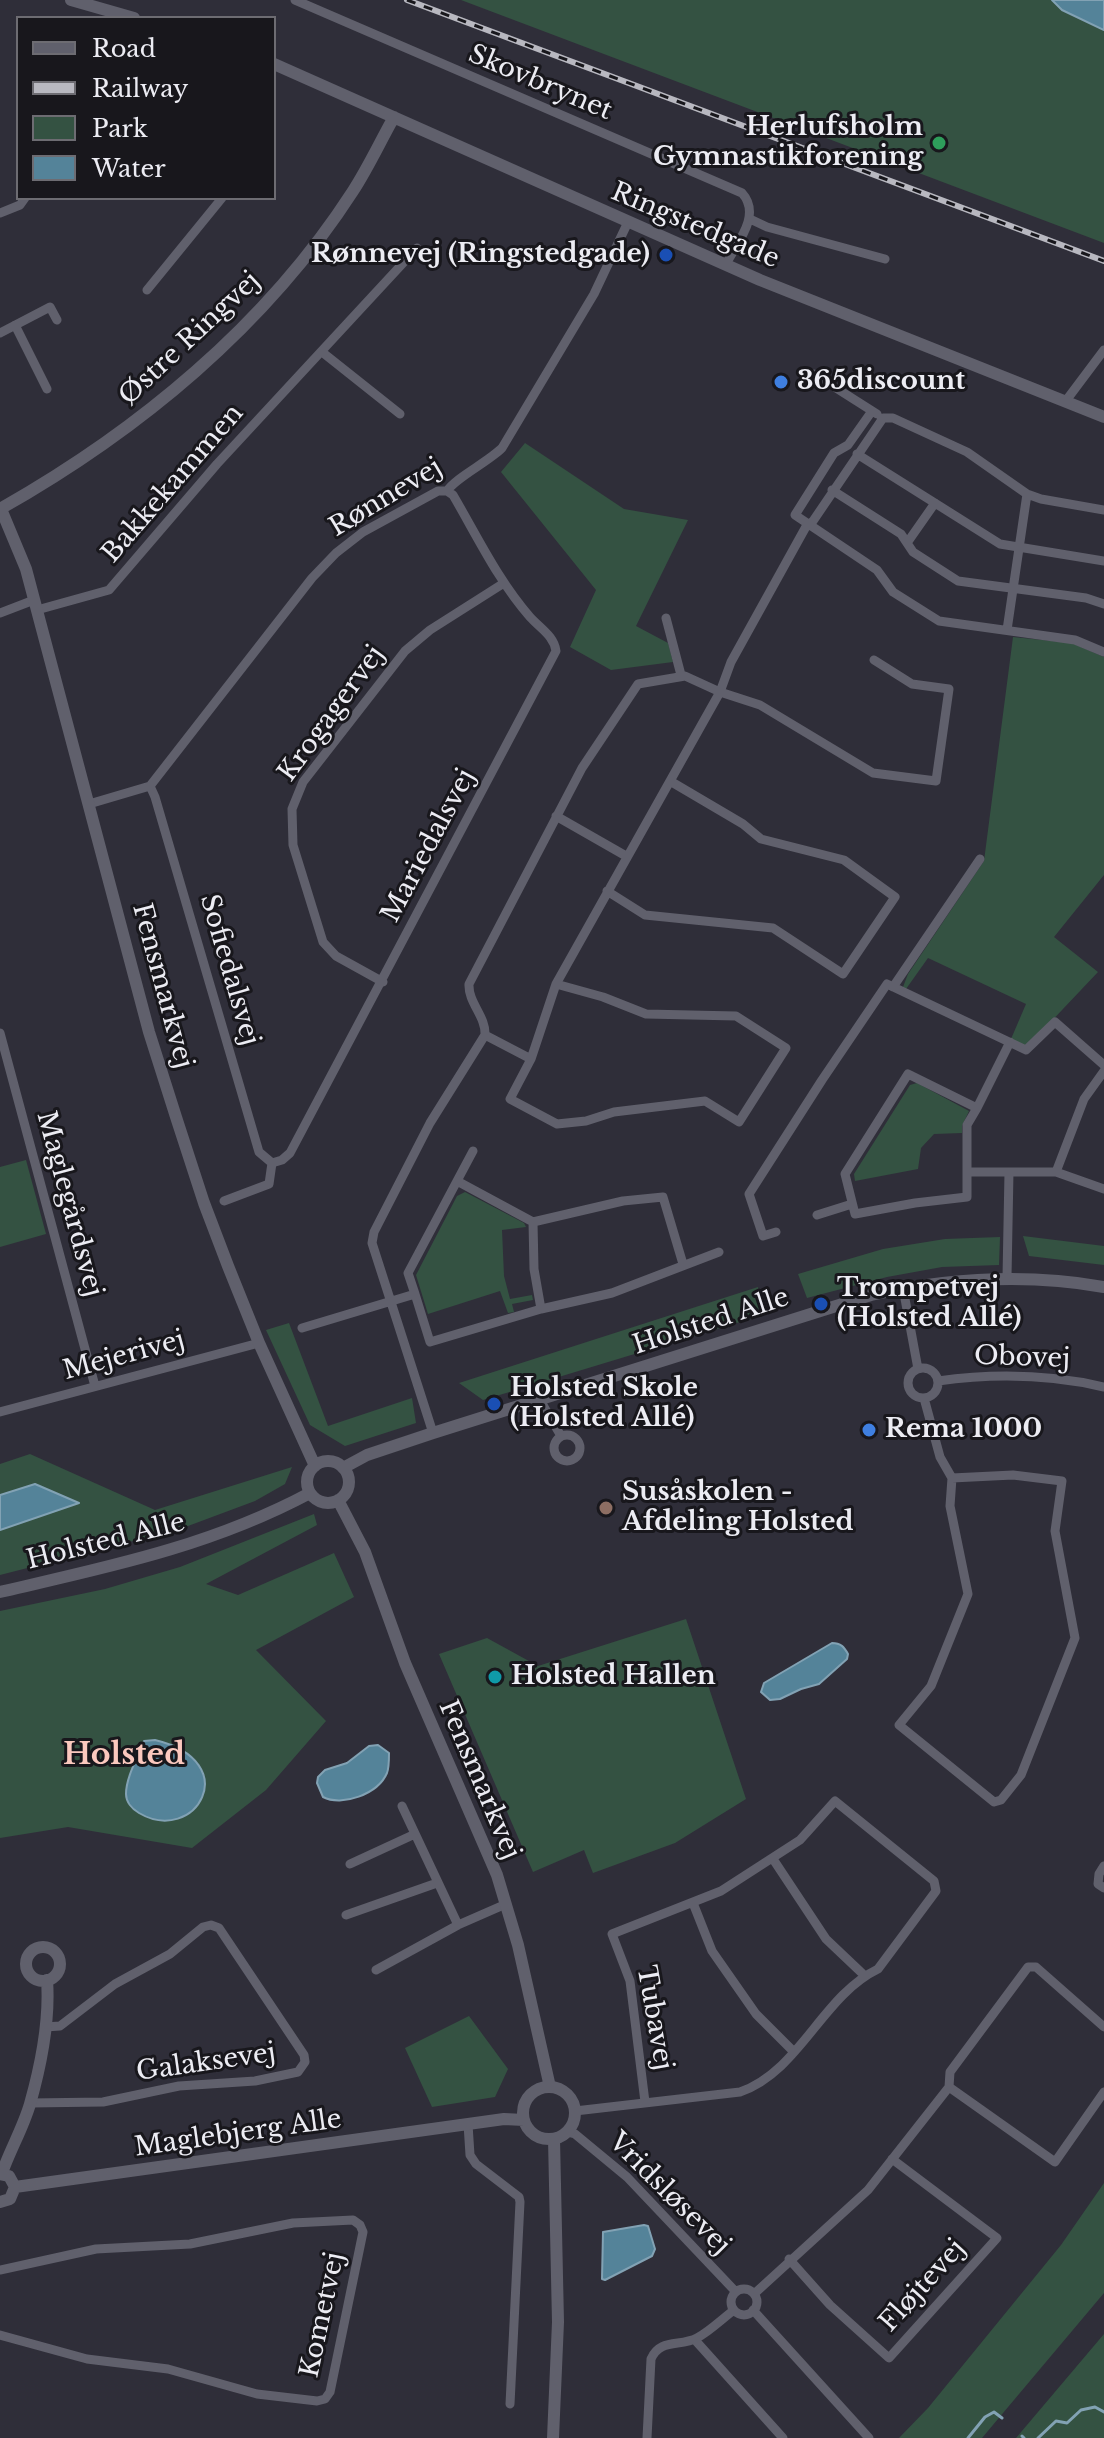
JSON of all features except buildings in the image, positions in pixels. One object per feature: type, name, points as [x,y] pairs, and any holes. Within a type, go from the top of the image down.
[{"type":"street","points":[[71,0],[91,3],[102,14]]},
{"type":"street","name":"Skovbrynet","points":[[295,0],[742,193],[750,204],[750,219]]},
{"type":"street","name":"Ringstedgade","points":[[276,66],[726,264],[1104,417]]},
{"type":"street","name":"Østre Ringvej","points":[[0,508],[60,474],[119,434],[238,332],[295,268],[338,213],[394,117]]},
{"type":"street","points":[[0,213],[20,205],[24,200]]},
{"type":"street","points":[[147,290],[220,200]]},
{"type":"street","points":[[726,264],[750,219],[767,227],[885,259]]},
{"type":"street","name":"Rønnevej","points":[[150,786],[312,578],[336,553],[363,532],[438,491],[447,491],[451,484],[494,456],[509,439],[594,294],[628,222]]},
{"type":"street","name":"Bakkekammen","points":[[0,613],[109,590],[217,464],[417,248]]},
{"type":"street","points":[[0,333],[50,307],[57,320]]},
{"type":"street","points":[[15,325],[47,389]]},
{"type":"street","points":[[1065,402],[1104,350]]},
{"type":"street","points":[[322,352],[400,414]]},
{"type":"street","points":[[814,374],[883,418],[893,418],[967,452],[1027,494],[1104,510]]},
{"type":"street","points":[[872,411],[848,445],[834,453],[795,515],[877,570],[893,592],[939,621],[1075,640],[1104,652]]},
{"type":"street","points":[[556,984],[603,997],[646,1014],[736,1016],[786,1048],[739,1122],[705,1101],[614,1112],[586,1121],[557,1124],[510,1099],[531,1059],[556,984],[720,692],[731,662],[810,524],[883,418]]},
{"type":"street","points":[[857,454],[1000,544],[1104,561]]},
{"type":"street","points":[[832,490],[901,534],[913,552],[958,581],[1086,598],[1104,604]]},
{"type":"street","name":"Mariedalsvej","points":[[224,1201],[269,1184],[272,1163],[290,1153],[556,651],[555,641],[504,583],[453,495],[447,491]]},
{"type":"street","points":[[1007,630],[1027,494]]},
{"type":"street","points":[[907,543],[935,503]]},
{"type":"street","name":"Fensmarkvej","points":[[0,508],[26,569],[149,1032],[204,1203],[259,1343],[315,1466]]},
{"type":"street","name":"Krogagervej","points":[[383,982],[336,956],[321,939],[293,845],[292,809],[303,782],[405,651],[430,630],[504,583]]},
{"type":"street","points":[[666,618],[681,675]]},
{"type":"street","points":[[433,1433],[372,1243],[374,1232],[430,1123],[485,1035],[485,1024],[470,996],[469,984],[582,768],[638,684],[681,675],[760,705],[873,773],[936,781],[949,689],[912,684],[874,660]]},
{"type":"street","points":[[607,891],[645,915],[773,928],[843,974],[895,897],[844,860],[761,839],[743,824],[670,781]]},
{"type":"street","points":[[89,804],[150,786]]},
{"type":"street","name":"Sofiedalsvej","points":[[150,786],[259,1152],[272,1163]]},
{"type":"street","points":[[556,816],[626,856]]},
{"type":"street","points":[[893,987],[980,859]]},
{"type":"street","points":[[776,1232],[763,1236],[749,1194],[887,984],[1026,1050],[1055,1022],[1104,1068],[1084,1099],[1056,1172]]},
{"type":"street","name":"Maglegårdsvej","points":[[0,1033],[95,1386]]},
{"type":"street","points":[[485,1035],[531,1059]]},
{"type":"street","points":[[977,1108],[908,1074],[845,1174],[855,1214],[967,1197],[967,1125],[977,1108],[1010,1042]]},
{"type":"street","points":[[473,1151],[408,1273],[430,1342],[541,1309],[612,1293],[719,1252]]},
{"type":"street","points":[[969,1172],[1056,1172],[1104,1189]]},
{"type":"street","points":[[1007,1277],[1009,1172]]},
{"type":"street","points":[[457,1181],[533,1222],[623,1201],[663,1197],[683,1264]]},
{"type":"street","points":[[817,1215],[852,1204]]},
{"type":"street","points":[[533,1222],[534,1269],[541,1309]]},
{"type":"street","name":"Holsted Alle","points":[[343,1468],[367,1455],[433,1433],[851,1301],[903,1288],[941,1281],[1007,1277],[1074,1281],[1104,1287]]},
{"type":"street","points":[[903,1288],[918,1369]]},
{"type":"street","points":[[302,1328],[415,1294]]},
{"type":"street","name":"Mejerivej","points":[[0,1412],[259,1343]]},
{"type":"street","points":[[918,1369],[931,1370],[938,1381],[933,1395],[924,1398],[915,1396],[909,1388],[909,1379],[918,1369]]},
{"type":"street","name":"Obovej","points":[[938,1381],[980,1375],[1023,1375],[1061,1378],[1104,1387]]},
{"type":"street","points":[[924,1398],[940,1457],[952,1478],[950,1506],[968,1594],[931,1686],[899,1725],[994,1802],[1001,1800],[1021,1775],[1075,1638],[1055,1531],[1062,1481],[1013,1475],[952,1478]]},
{"type":"street","points":[[540,1400],[561,1436]]},
{"type":"street","points":[[326,1462],[343,1468],[348,1485],[338,1500],[320,1502],[310,1493],[307,1478],[315,1466],[326,1462]]},
{"type":"street","name":"Holsted Alle","points":[[0,1592],[197,1543],[310,1493]]},
{"type":"street","name":"Fensmarkvej","points":[[338,1500],[365,1552],[405,1663],[483,1838],[506,1904],[550,2087]]},
{"type":"street","name":"Tubavej","points":[[575,2111],[740,2092],[765,2080],[865,1976],[878,1969],[936,1891],[934,1881],[835,1801],[800,1840],[721,1891],[612,1934],[630,1981],[645,2102]]},
{"type":"street","points":[[402,1806],[458,1925]]},
{"type":"street","points":[[350,1864],[415,1834]]},
{"type":"street","points":[[773,1859],[826,1939],[865,1976]]},
{"type":"street","points":[[1104,1866],[1098,1884],[1104,1888]]},
{"type":"street","points":[[346,1915],[437,1883]]},
{"type":"street","points":[[693,1903],[712,1951],[756,2014],[793,2051]]},
{"type":"street","points":[[376,1970],[458,1925],[506,1904]]},
{"type":"street","name":"Galaksevej","points":[[30,2103],[103,2102],[179,2086],[255,2081],[298,2072],[305,2062],[304,2055],[219,1928],[211,1925],[203,1927],[170,1954],[115,1984],[60,2026],[45,2027]]},
{"type":"street","points":[[754,2294],[868,2190],[949,2087],[950,2072],[1028,1967],[1036,1967],[1104,2027]]},
{"type":"street","points":[[0,2202],[10,2199],[15,2187],[12,2179],[1,2174],[30,2103],[45,2027],[47,1980]]},
{"type":"street","points":[[550,2087],[570,2097],[575,2111],[575,2119],[567,2132],[546,2140],[532,2133],[523,2112],[535,2091],[550,2087]]},
{"type":"street","points":[[949,2087],[1055,2162],[1104,2092]]},
{"type":"street","name":"Maglebjerg Alle","points":[[15,2187],[504,2119],[524,2120]]},
{"type":"street","points":[[468,2124],[470,2155],[476,2164],[519,2197],[520,2202],[510,2404]]},
{"type":"street","name":"Vridsløsevej","points":[[567,2132],[575,2134],[627,2177],[736,2292]]},
{"type":"street","points":[[553,2438],[558,2322],[554,2139]]},
{"type":"street","name":"Fløjtevej","points":[[789,2259],[830,2305],[889,2358],[997,2238],[892,2159]]},
{"type":"street","name":"Kometvej","points":[[0,2270],[96,2249],[190,2244],[293,2223],[353,2220],[363,2232],[330,2392],[325,2399],[317,2401],[257,2394],[168,2369],[87,2359],[0,2335]]},
{"type":"street","points":[[746,2289],[754,2294],[756,2304],[753,2310],[741,2314],[734,2310],[731,2303],[736,2292],[746,2289]]},
{"type":"street","points":[[647,2438],[651,2359],[655,2351],[664,2344],[695,2340],[734,2310]]},
{"type":"street","points":[[753,2310],[869,2438]]},
{"type":"street","points":[[695,2340],[783,2438]]},
{"type":"green space","name":"Herlufsholm Gymnastikforening","points":[[461,0],[1052,0],[1062,10],[1104,30],[1104,243]]},
{"type":"green space","points":[[525,443],[624,509],[688,520],[636,626],[668,643],[673,662],[611,670],[570,647],[596,590],[501,472]]},
{"type":"green space","points":[[1013,637],[1072,643],[1104,657],[1104,875],[1054,937],[1098,972],[1027,1047],[1011,1039],[1026,1004],[928,958],[906,989],[903,987],[908,974],[984,861]]},
{"type":"green space","points":[[917,1083],[969,1111],[962,1133],[934,1134],[921,1148],[918,1169],[855,1181],[854,1174],[910,1085]]},
{"type":"green space","points":[[26,1160],[46,1234],[0,1247],[0,1167]]},
{"type":"green space","points":[[465,1192],[524,1223],[526,1227],[502,1230],[504,1276],[510,1299],[532,1295],[533,1300],[512,1304],[514,1312],[508,1313],[500,1291],[428,1314],[416,1275],[457,1196]]},
{"type":"green space","points":[[1023,1236],[1104,1246],[1104,1265],[1029,1256]]},
{"type":"green space","points":[[1000,1237],[999,1265],[942,1267],[887,1277],[807,1298],[798,1274],[883,1249],[945,1239]]},
{"type":"green space","points":[[758,1287],[763,1315],[483,1400],[459,1383]]},
{"type":"green space","points":[[289,1323],[328,1426],[412,1398],[416,1423],[345,1446],[310,1425],[266,1330]]},
{"type":"green space","points":[[30,1454],[155,1510],[292,1467],[285,1484],[255,1501],[180,1529],[0,1575],[0,1464]]},
{"type":"green space","points":[[314,1514],[317,1525],[206,1584],[238,1595],[334,1553],[354,1597],[256,1650],[326,1721],[266,1790],[192,1848],[68,1827],[0,1838],[0,1611],[105,1589],[180,1567]]},
{"type":"green space","points":[[686,1619],[746,1799],[675,1843],[593,1873],[584,1850],[533,1872],[439,1654],[487,1638],[538,1666]]},
{"type":"green space","points":[[469,2016],[508,2069],[495,2097],[432,2107],[405,2048]]},
{"type":"green space","points":[[1104,2183],[1104,2293],[982,2438],[899,2438],[928,2408],[1061,2245]]},
{"type":"green space","points":[[1104,2334],[1104,2438],[1016,2438]]},
{"type":"water","points":[[1052,0],[1104,0],[1104,30],[1062,10]]},
{"type":"water","points":[[35,1484],[79,1503],[0,1530],[0,1495]]},
{"type":"water","points":[[832,1643],[844,1647],[847,1659],[819,1684],[780,1699],[770,1700],[761,1692],[764,1683]]},
{"type":"water","points":[[155,1740],[183,1751],[199,1765],[205,1781],[202,1797],[193,1810],[178,1819],[159,1820],[139,1813],[127,1800],[128,1781],[144,1741]]},
{"type":"water","points":[[378,1745],[389,1753],[389,1761],[387,1773],[376,1787],[349,1799],[323,1797],[317,1783],[325,1770],[347,1763],[369,1746]]},
{"type":"water","points":[[648,2226],[655,2249],[652,2256],[602,2279],[603,2232]]},
{"type":"waterway","points":[[1038,2438],[1056,2421],[1067,2423],[1081,2410],[1095,2407],[1104,2412]]},
{"type":"waterway","points":[[968,2438],[985,2417],[994,2412],[1002,2418]]},
{"type":"railway","points":[[407,0],[1104,261]]},
{"type":"place","name":"Herlufsholm Gymnastikforening","points":[[939,143]]},
{"type":"place","name":"Rønnevej (Ringstedgade)","points":[[666,255]]},
{"type":"place","name":"365discount","points":[[781,382]]},
{"type":"place","name":"Trompetvej (Holsted Allé)","points":[[821,1304]]},
{"type":"place","name":"Holsted Skole (Holsted Allé)","points":[[494,1404]]},
{"type":"place","name":"Rema 1000","points":[[869,1430]]},
{"type":"place","name":"Susåskolen - Afdeling Holsted","points":[[606,1508]]},
{"type":"place","name":"Holsted Hallen","points":[[495,1677]]},
{"type":"district","name":"Holsted","points":[[124,1756]]}]
